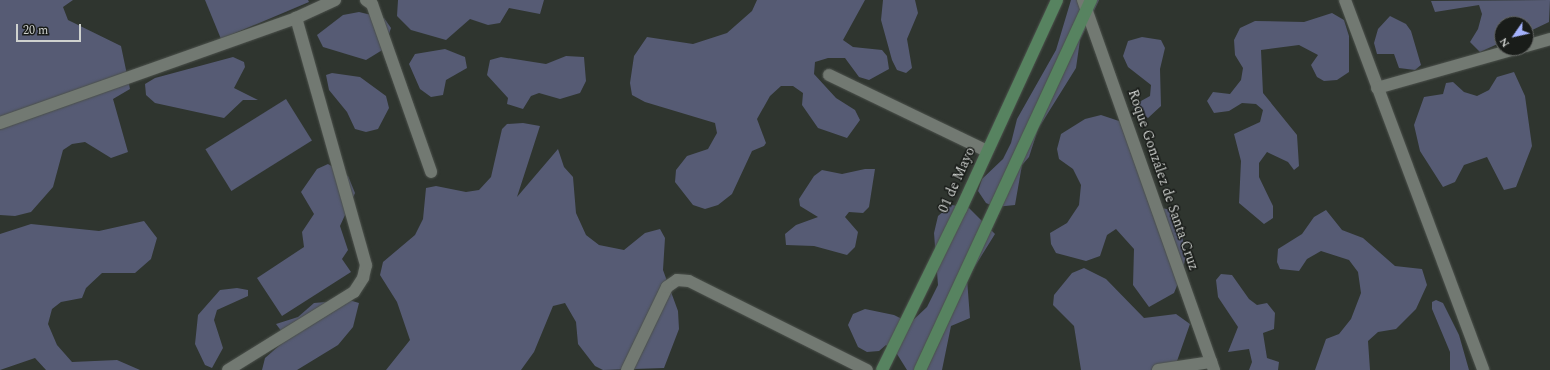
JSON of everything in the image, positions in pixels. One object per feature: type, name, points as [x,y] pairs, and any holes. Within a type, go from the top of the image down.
[{"type":"street","points":[[0,123],[296,18],[335,0]]},
{"type":"street","points":[[366,0],[372,4],[431,172]]},
{"type":"street","name":"01 de Mayo","points":[[882,370],[1057,0]]},
{"type":"street","points":[[1345,0],[1483,370]]},
{"type":"street","points":[[920,370],[1087,3]]},
{"type":"street","name":"Roque González de Santa Cruz","points":[[1087,3],[1212,366]]},
{"type":"street","points":[[228,370],[354,292],[363,278],[366,265],[296,18]]},
{"type":"street","points":[[1534,44],[1550,39]]},
{"type":"street","points":[[1377,88],[1494,55]]},
{"type":"street","points":[[829,75],[987,150]]},
{"type":"street","points":[[628,370],[668,287],[677,280],[689,281],[867,370]]},
{"type":"street","points":[[1158,370],[1212,366]]},
{"type":"shaded area","points":[[0,0],[73,0],[63,7],[68,20],[121,46],[130,89],[113,99],[128,152],[111,158],[85,142],[72,144],[63,150],[53,187],[31,212],[15,216],[0,215]]},
{"type":"shaded area","points":[[205,0],[308,0],[309,2],[221,39]]},
{"type":"shaded area","points":[[398,0],[544,0],[540,14],[509,8],[500,23],[488,25],[470,19],[446,40],[411,30],[397,16]]},
{"type":"shaded area","points":[[757,0],[865,0],[843,40],[853,47],[882,50],[887,56],[889,69],[869,80],[859,77],[845,58],[828,58],[815,62],[814,74],[836,98],[855,110],[860,120],[847,138],[818,128],[802,105],[803,93],[793,86],[781,86],[770,96],[757,119],[766,143],[764,146],[752,151],[732,194],[718,205],[705,209],[693,205],[675,182],[676,170],[687,156],[708,149],[717,133],[715,123],[645,102],[632,95],[630,83],[634,56],[647,37],[693,44],[727,33],[752,11]]},
{"type":"shaded area","points":[[883,0],[915,0],[918,13],[907,39],[912,68],[906,73],[897,70],[892,60],[881,20]]},
{"type":"shaded area","points":[[1071,0],[1099,0],[1080,40],[1076,68],[1038,129],[1029,157],[1022,165],[1015,205],[995,207],[986,203],[978,191],[982,179],[1003,159],[1011,143],[1017,119],[1056,50]]},
{"type":"shaded area","points":[[1550,0],[1549,22],[1534,29],[1534,16],[1494,16],[1494,46],[1480,52],[1470,42],[1478,29],[1482,14],[1479,5],[1435,12],[1431,1]]},
{"type":"shaded area","points":[[359,12],[384,18],[391,28],[384,49],[366,60],[323,47],[317,35],[343,15]]},
{"type":"shaded area","points":[[1332,13],[1344,20],[1349,36],[1349,72],[1337,80],[1324,81],[1317,77],[1311,65],[1318,55],[1299,45],[1261,50],[1263,93],[1297,135],[1299,166],[1294,170],[1288,162],[1267,152],[1259,163],[1259,177],[1273,206],[1273,218],[1264,224],[1239,203],[1241,161],[1234,134],[1260,122],[1263,110],[1256,104],[1242,103],[1229,111],[1214,113],[1207,101],[1213,92],[1230,94],[1241,80],[1243,68],[1235,55],[1234,40],[1240,28],[1255,21],[1304,22]]},
{"type":"shaded area","points":[[1390,16],[1406,24],[1411,31],[1421,65],[1415,70],[1399,68],[1394,54],[1377,54],[1374,43],[1378,29]]},
{"type":"shaded area","points":[[1142,37],[1161,40],[1165,48],[1160,69],[1161,106],[1148,118],[1132,106],[1150,96],[1151,85],[1128,67],[1123,56],[1128,41]]},
{"type":"shaded area","points":[[445,49],[465,57],[467,68],[446,80],[443,95],[431,97],[420,89],[409,64],[415,54]]},
{"type":"shaded area","points":[[566,56],[584,57],[586,81],[580,93],[560,99],[539,93],[531,96],[523,109],[507,104],[508,98],[487,75],[490,60],[501,57],[546,64]]},
{"type":"shaded area","points":[[233,57],[244,62],[245,67],[234,88],[258,100],[243,100],[224,118],[155,103],[146,95],[145,84],[155,78]]},
{"type":"shaded area","points":[[1514,72],[1525,96],[1532,146],[1516,187],[1504,190],[1487,157],[1464,165],[1455,182],[1443,187],[1420,151],[1414,125],[1424,97],[1443,94],[1446,83],[1453,82],[1464,92],[1477,96],[1489,90],[1497,77]]},
{"type":"shaded area","points":[[332,73],[360,77],[386,96],[389,108],[378,129],[366,132],[355,129],[347,112],[329,90],[326,75]]},
{"type":"shaded area","points":[[286,99],[312,141],[231,191],[205,149]]},
{"type":"shaded area","points":[[1101,115],[1128,124],[1153,206],[1171,210],[1180,225],[1186,256],[1181,276],[1174,293],[1149,307],[1133,285],[1134,249],[1116,229],[1107,235],[1100,256],[1086,261],[1056,253],[1051,244],[1050,233],[1067,223],[1079,205],[1081,185],[1073,169],[1059,159],[1057,149],[1061,134],[1085,119]]},
{"type":"shaded area","points":[[523,123],[540,126],[517,197],[558,149],[564,167],[573,177],[576,213],[586,235],[599,245],[624,250],[645,233],[660,229],[665,238],[663,270],[678,311],[679,329],[664,368],[603,370],[595,366],[578,344],[576,322],[565,303],[553,306],[534,352],[521,370],[386,370],[410,340],[397,302],[380,275],[383,262],[415,235],[423,219],[426,188],[436,186],[466,192],[479,190],[491,177],[502,129],[507,124]]},
{"type":"shaded area","points":[[328,164],[348,176],[355,193],[340,226],[348,250],[342,259],[351,272],[282,316],[257,278],[304,247],[302,232],[314,214],[301,192],[317,169]]},
{"type":"shaded area","points":[[865,169],[875,169],[869,207],[863,213],[849,212],[845,217],[858,232],[855,247],[847,255],[814,246],[786,245],[785,234],[796,225],[818,217],[800,206],[799,199],[814,176],[822,170],[842,174]]},
{"type":"shaded area","points":[[951,205],[968,207],[995,234],[967,279],[970,318],[951,326],[942,370],[907,370],[897,354],[886,345],[879,351],[867,352],[858,347],[848,325],[853,314],[865,309],[894,315],[910,323],[927,307],[938,285],[934,233],[938,216]]},
{"type":"shaded area","points":[[1326,210],[1342,230],[1363,238],[1395,266],[1422,269],[1427,285],[1416,309],[1396,329],[1378,332],[1368,341],[1370,370],[1315,370],[1326,339],[1339,334],[1351,319],[1361,293],[1358,272],[1349,260],[1321,251],[1307,259],[1299,271],[1280,269],[1277,262],[1278,249],[1302,234],[1314,217]]},
{"type":"shaded area","points":[[144,221],[157,238],[151,259],[135,273],[102,273],[86,288],[82,298],[61,302],[52,309],[48,324],[57,345],[72,362],[117,360],[140,370],[46,370],[35,358],[0,370],[0,234],[31,224],[99,231]]},
{"type":"shaded area","points":[[1084,268],[1106,279],[1144,318],[1176,314],[1190,324],[1177,361],[1170,370],[1081,370],[1074,326],[1053,305],[1054,295],[1072,273]]},
{"type":"shaded area","points":[[1221,274],[1232,275],[1249,299],[1257,305],[1267,303],[1275,313],[1274,329],[1263,333],[1267,358],[1279,362],[1278,370],[1249,370],[1252,362],[1249,349],[1228,352],[1238,327],[1218,297],[1216,280]]},
{"type":"shaded area","points":[[237,288],[248,290],[248,296],[217,310],[214,320],[223,348],[212,368],[205,365],[195,344],[198,315],[220,290]]},
{"type":"shaded area","points":[[349,300],[359,303],[353,327],[338,345],[297,370],[262,370],[265,358],[281,344],[282,332],[276,324],[298,317],[314,303]]},
{"type":"shaded area","points":[[1436,300],[1443,303],[1459,335],[1469,370],[1450,370],[1450,352],[1432,309],[1432,302]]}]
